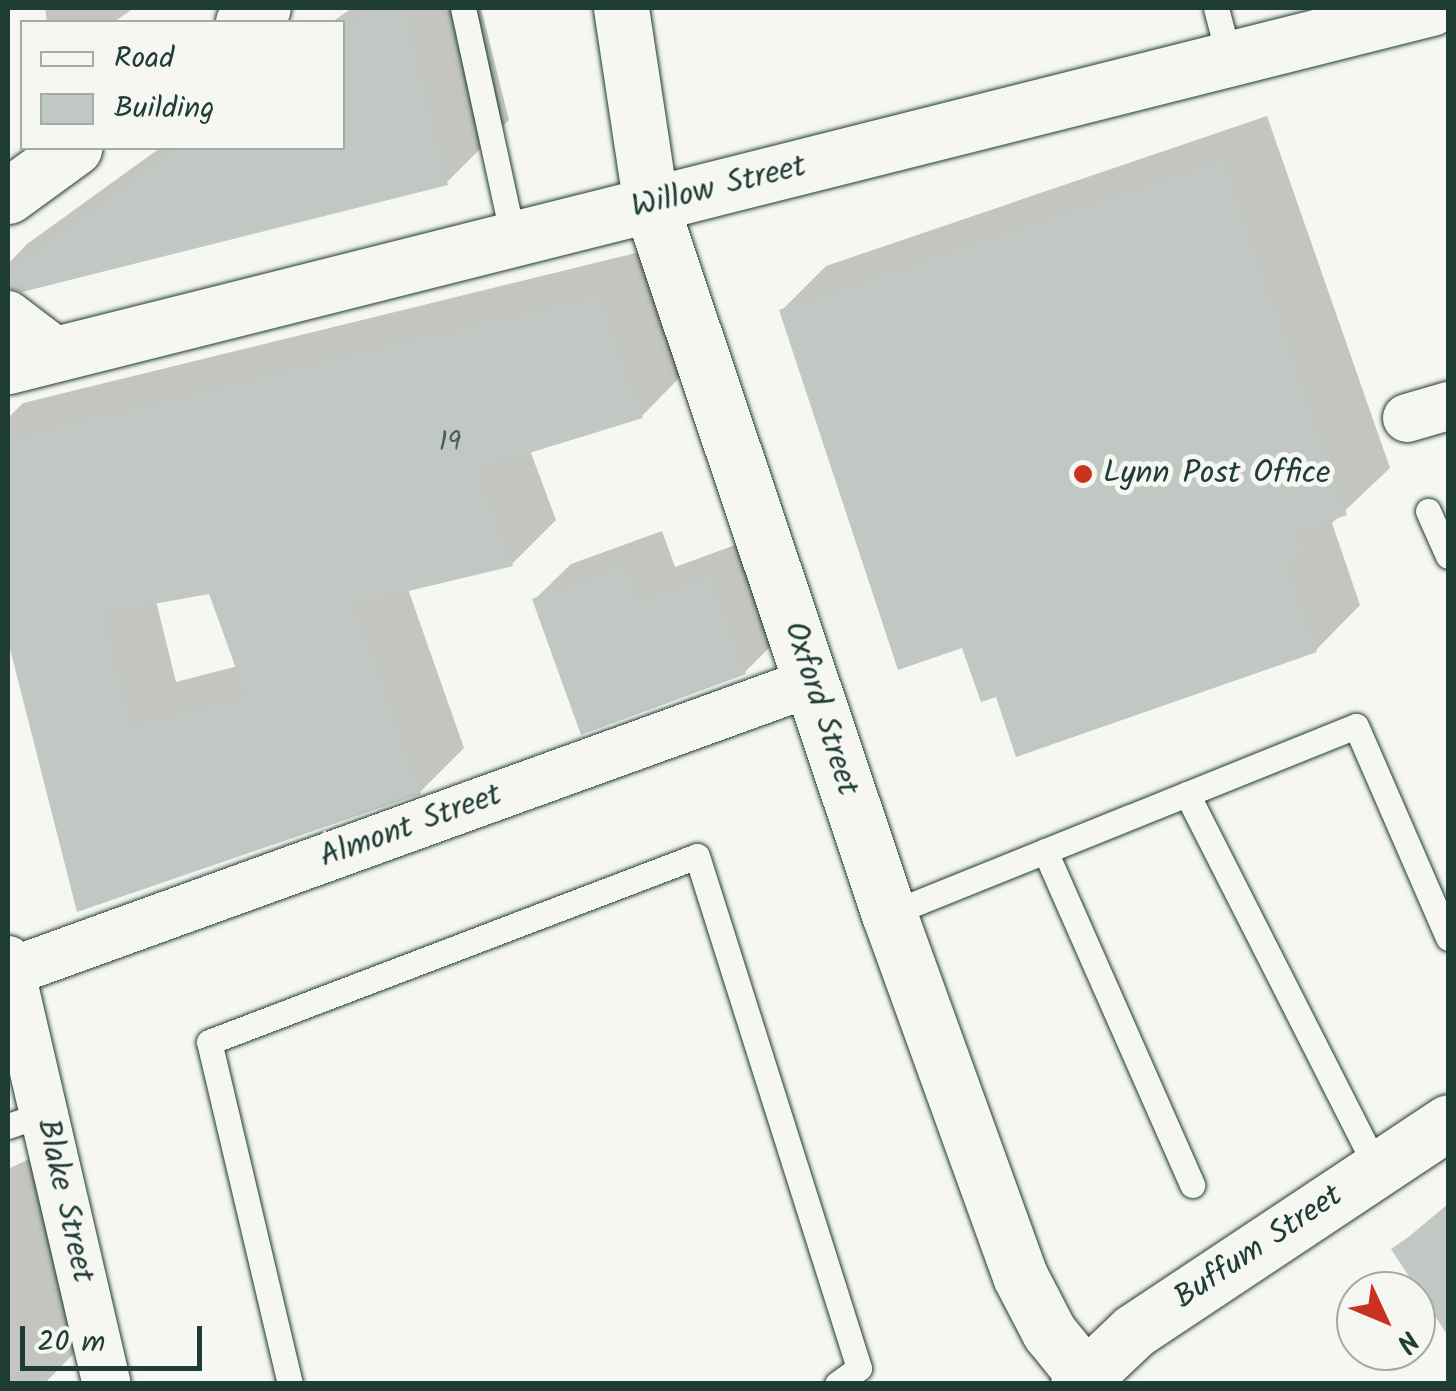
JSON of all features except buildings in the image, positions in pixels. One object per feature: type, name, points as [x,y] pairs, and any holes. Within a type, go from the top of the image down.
[{"type":"main road","name":"Oxford Street","points":[[621,8],[650,206],[889,914],[1020,1276],[1042,1321],[1085,1381]]},
{"type":"main road","name":"Willow Street","points":[[33,360],[513,237],[650,206],[1223,33],[1431,8]]},
{"type":"main road","points":[[9,186],[71,150]]},
{"type":"main road","name":"Buffum Street","points":[[1085,1381],[1134,1331],[1448,1122]]},
{"type":"street","points":[[8,314],[33,360]]},
{"type":"street","name":"Almont Street","points":[[9,966],[812,682]]},
{"type":"street","name":"Blake Street","points":[[9,966],[25,1120],[107,1384]]},
{"type":"lane","points":[[463,8],[513,237]]},
{"type":"lane","points":[[1428,511],[1448,556]]},
{"type":"lane","points":[[889,914],[1356,726],[1448,938]]},
{"type":"lane","points":[[1187,794],[1376,1170]]},
{"type":"lane","points":[[1045,851],[1192,1185]]},
{"type":"lane","points":[[290,1384],[209,1042],[696,856],[859,1368],[838,1384]]},
{"type":"place","name":"Lynn Post Office","points":[[1083,474]]}]
